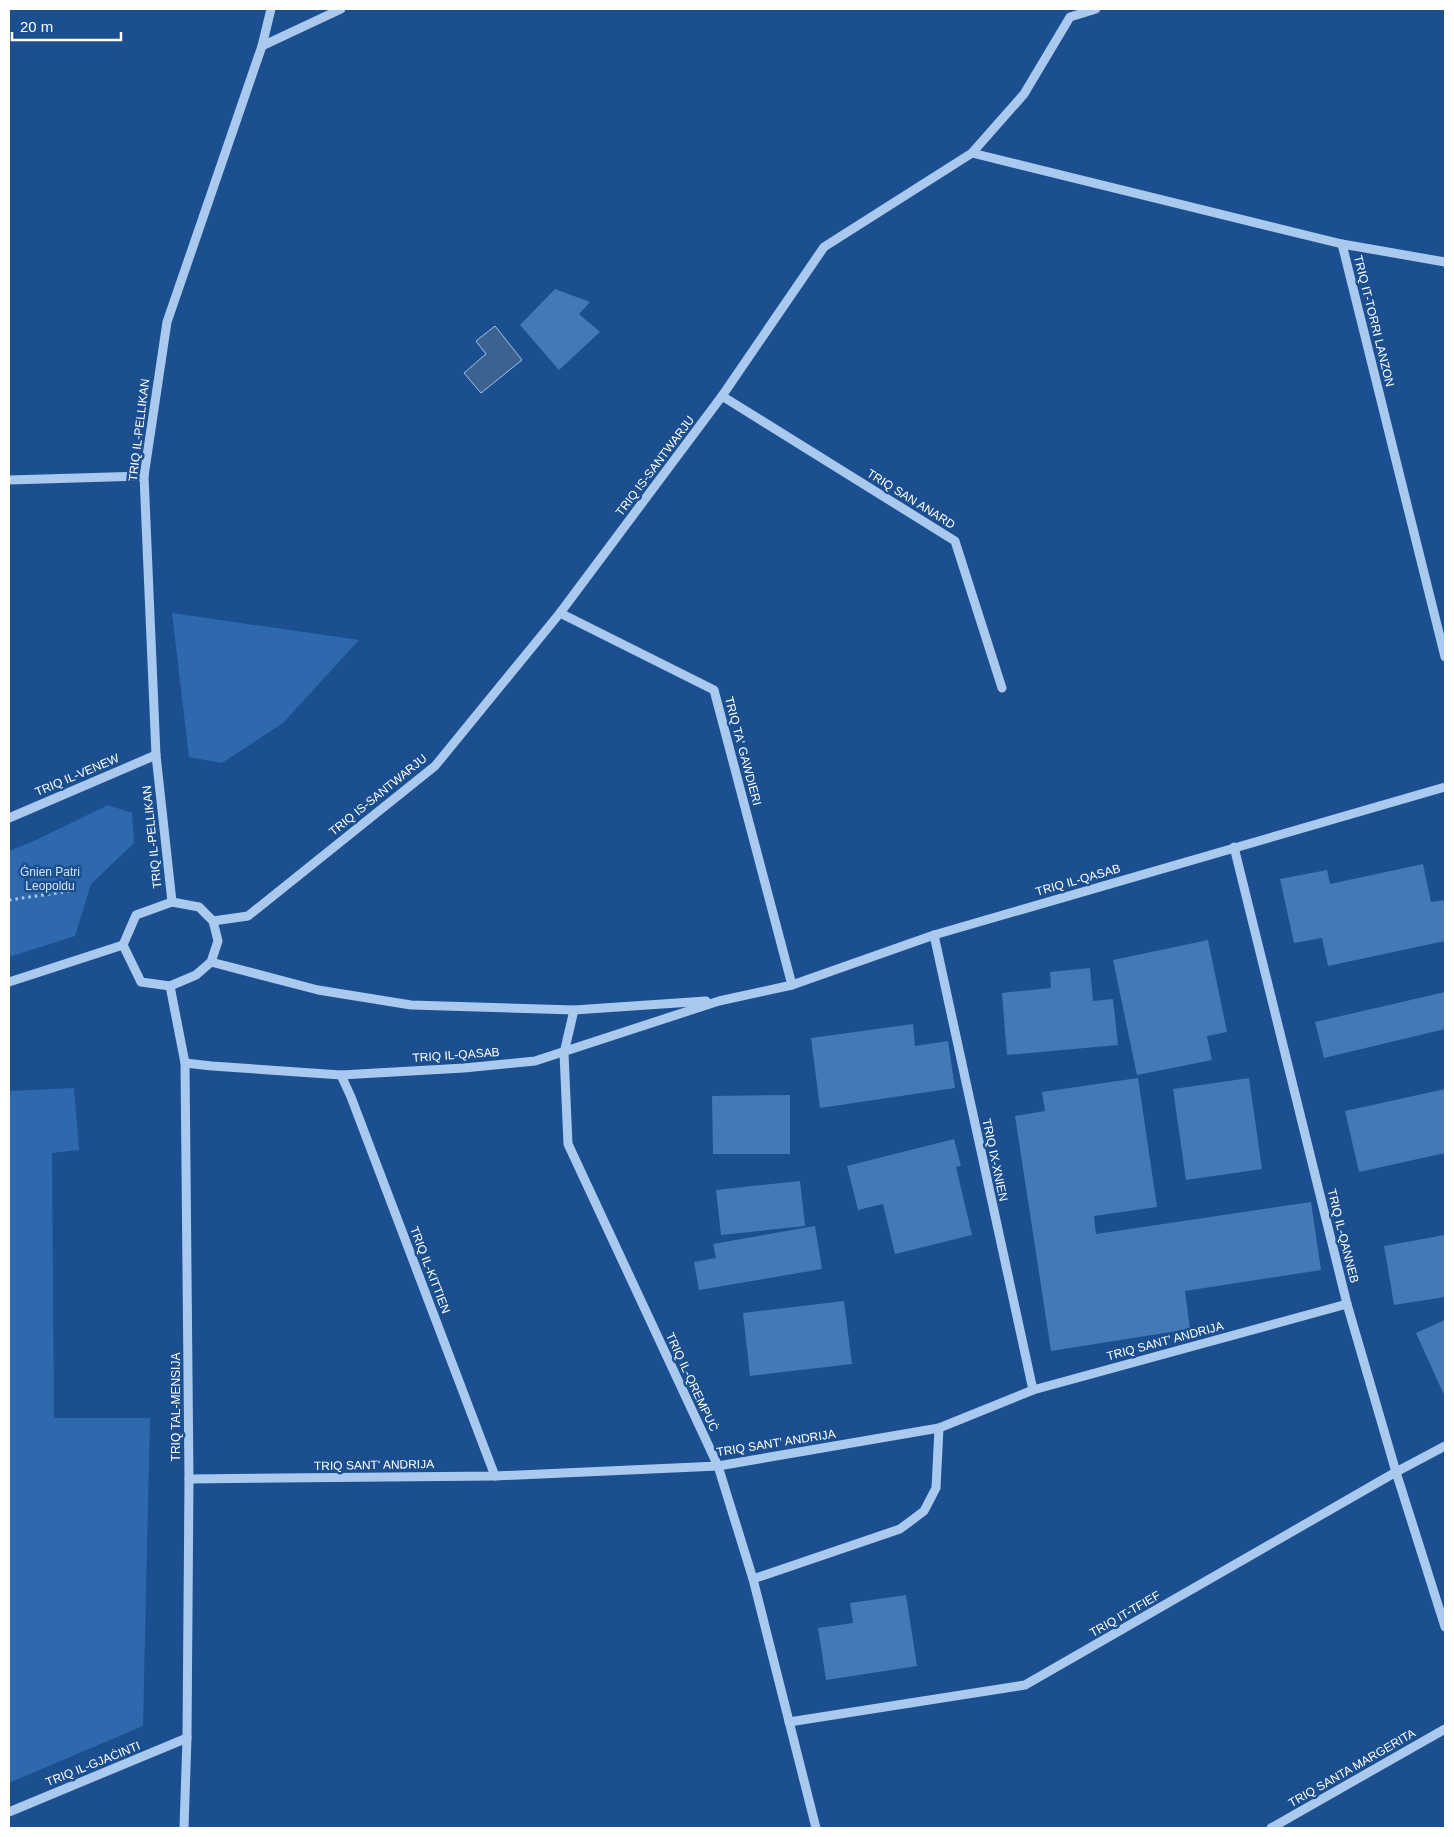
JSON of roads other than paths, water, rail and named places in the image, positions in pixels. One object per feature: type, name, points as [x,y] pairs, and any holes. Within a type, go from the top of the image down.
[{"type":"street","name":"TRIQ IL-PELLIKAN","points":[[172,902],[156,755],[144,476],[167,322],[262,46],[271,9]]},
{"type":"street","points":[[262,46],[341,9]]},
{"type":"street","name":"TRIQ IS-SANTWARJU","points":[[213,921],[248,916],[435,766],[560,612],[722,396],[824,247],[972,153],[1024,94],[1070,17],[1096,9]]},
{"type":"street","name":"TRIQ IT-TORRI LANZON","points":[[972,153],[1342,244],[1445,657]]},
{"type":"street","points":[[1342,244],[1445,262]]},
{"type":"street","name":"TRIQ SAN ANARD","points":[[722,396],[955,542],[1002,688]]},
{"type":"street","points":[[9,480],[144,476]]},
{"type":"street","name":"TRIQ TA' GAWDIERI","points":[[560,612],[714,690],[792,985]]},
{"type":"street","name":"TRIQ IL-VENEW","points":[[9,818],[156,755]]},
{"type":"street","name":"TRIQ IL-QASAB","points":[[185,1062],[212,1066],[341,1075],[464,1068],[535,1061],[720,1000],[792,985],[934,936],[1445,788]]},
{"type":"street","name":"TRIQ IL-QANNEB","points":[[1234,848],[1347,1304],[1396,1472],[1445,1627]]},
{"type":"street","points":[[9,982],[123,945],[136,915],[172,902],[200,907],[213,921],[218,942],[211,962],[196,975],[170,986],[141,982],[123,945]]},
{"type":"street","name":"TRIQ IX-XNIEN","points":[[934,936],[1033,1390]]},
{"type":"street","name":"TRIQ IL-QASAB","points":[[211,962],[318,990],[411,1005],[574,1010],[720,1000]]},
{"type":"street","name":"TRIQ TAL-MENSIJA","points":[[170,986],[185,1062],[189,1480],[187,1738],[184,1828]]},
{"type":"street","name":"TRIQ IL-QREMPUĊ","points":[[574,1010],[564,1053],[568,1144],[718,1466],[753,1579],[816,1828]]},
{"type":"street","name":"TRIQ IL-KITTIEN","points":[[341,1075],[495,1476]]},
{"type":"street","name":"TRIQ SANT' ANDRIJA","points":[[189,1480],[495,1476],[718,1466],[939,1428],[1033,1390],[1347,1304]]},
{"type":"street","points":[[753,1579],[900,1530],[924,1511],[936,1488],[939,1428]]},
{"type":"street","name":"TRIQ IT-TFIEF","points":[[789,1722],[1025,1686],[1396,1472],[1445,1446]]},
{"type":"street","name":"TRIQ SANTA MARGERITA","points":[[1271,1828],[1445,1729]]},
{"type":"street","name":"TRIQ IL-GJAĊINTI","points":[[9,1812],[187,1738]]},
{"type":"park label","name":"Ġnien Patri Leopoldu","points":[[50,879]]}]
